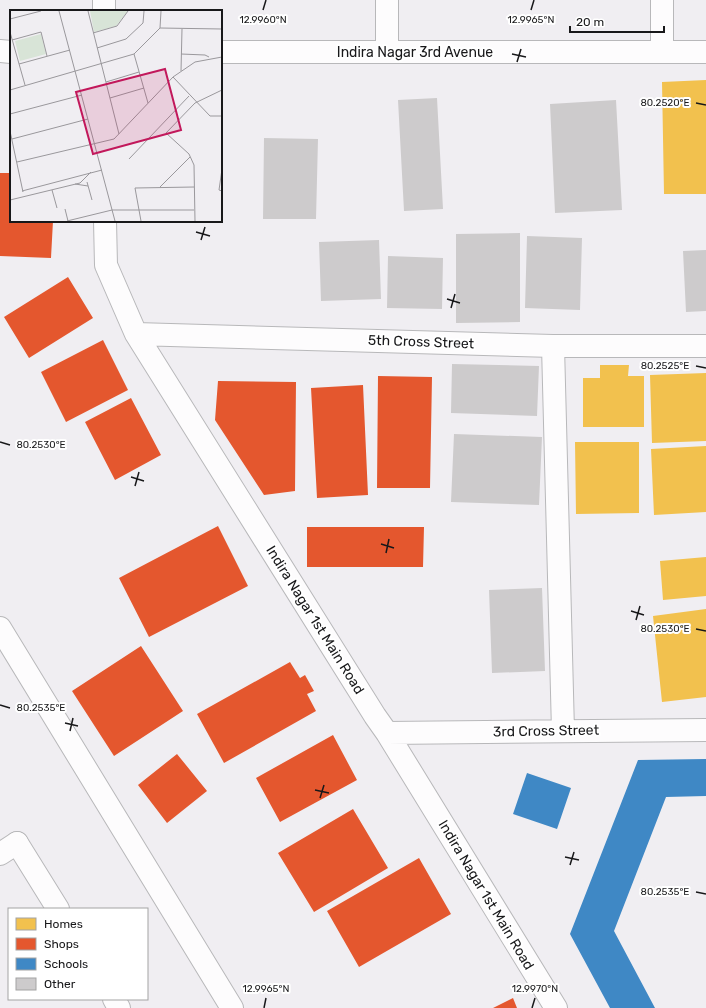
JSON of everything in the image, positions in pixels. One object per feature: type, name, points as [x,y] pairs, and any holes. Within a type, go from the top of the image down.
[{"type":"street","points":[[387,0],[387,52]]},
{"type":"street","points":[[662,0],[662,52]]},
{"type":"street","name":"Indira Nagar 3rd Avenue","points":[[222,52],[706,52]]},
{"type":"street","name":"Indira Nagar 1st Main Road","points":[[105,222],[106,265],[136,334],[387,733],[556,1008]]},
{"type":"street","name":"5th Cross Street","points":[[136,334],[553,346],[706,346]]},
{"type":"street","points":[[553,346],[563,731]]},
{"type":"street","points":[[0,628],[232,1008]]},
{"type":"street","name":"3rd Cross Street","points":[[387,733],[706,730]]},
{"type":"street","points":[[8,849],[57,908]]},
{"type":"building: Homes","points":[[706,80],[706,194],[664,194],[662,82]]},
{"type":"building: Homes","points":[[600,365],[629,365],[628,376],[644,376],[644,427],[583,427],[583,378],[600,378]]},
{"type":"building: Homes","points":[[706,373],[706,441],[652,443],[650,375]]},
{"type":"building: Homes","points":[[575,442],[639,442],[639,513],[576,514]]},
{"type":"building: Homes","points":[[706,446],[706,512],[654,515],[651,449]]},
{"type":"building: Homes","points":[[706,557],[706,596],[663,600],[660,561]]},
{"type":"building: Homes","points":[[706,609],[706,697],[662,702],[653,616]]},
{"type":"building: Shops","points":[[0,173],[10,173],[10,222],[53,222],[51,258],[0,256]]},
{"type":"building: Shops","points":[[68,277],[93,318],[29,358],[4,317]]},
{"type":"building: Shops","points":[[103,340],[128,390],[66,422],[41,372]]},
{"type":"building: Shops","points":[[378,376],[432,377],[430,488],[377,488]]},
{"type":"building: Shops","points":[[218,381],[296,382],[295,491],[264,495],[215,420]]},
{"type":"building: Shops","points":[[363,385],[368,495],[317,498],[311,388]]},
{"type":"building: Shops","points":[[131,398],[161,455],[115,480],[85,422]]},
{"type":"building: Shops","points":[[218,526],[248,586],[149,637],[119,578]]},
{"type":"building: Shops","points":[[307,527],[424,527],[423,567],[307,567]]},
{"type":"building: Shops","points":[[141,646],[183,711],[114,756],[72,691]]},
{"type":"building: Shops","points":[[290,662],[300,678],[305,675],[314,691],[307,694],[316,711],[224,763],[197,714]]},
{"type":"building: Shops","points":[[333,735],[357,780],[280,822],[256,778]]},
{"type":"building: Shops","points":[[177,754],[207,791],[167,823],[138,785]]},
{"type":"building: Shops","points":[[353,809],[388,868],[314,912],[278,853]]},
{"type":"building: Shops","points":[[419,858],[451,914],[359,967],[327,911]]},
{"type":"building: Shops","points":[[513,998],[517,1008],[493,1008]]},
{"type":"building: Schools","points":[[706,759],[706,796],[666,797],[614,931],[655,1008],[610,1008],[570,934],[638,760]]},
{"type":"building: Schools","points":[[527,773],[571,788],[557,829],[513,814]]},
{"type":"building: Other","points":[[437,98],[443,209],[404,211],[398,100]]},
{"type":"building: Other","points":[[616,100],[622,210],[555,213],[550,104]]},
{"type":"building: Other","points":[[264,138],[318,139],[316,219],[263,219]]},
{"type":"building: Other","points":[[520,233],[520,322],[456,323],[456,234]]},
{"type":"building: Other","points":[[527,236],[582,238],[580,310],[525,308]]},
{"type":"building: Other","points":[[379,240],[381,299],[321,301],[319,242]]},
{"type":"building: Other","points":[[706,250],[706,311],[686,312],[683,251]]},
{"type":"building: Other","points":[[388,256],[443,258],[442,309],[387,308]]},
{"type":"building: Other","points":[[452,364],[539,366],[537,416],[451,413]]},
{"type":"building: Other","points":[[454,434],[542,437],[539,505],[451,502]]},
{"type":"building: Other","points":[[542,588],[545,671],[492,673],[489,590]]}]
